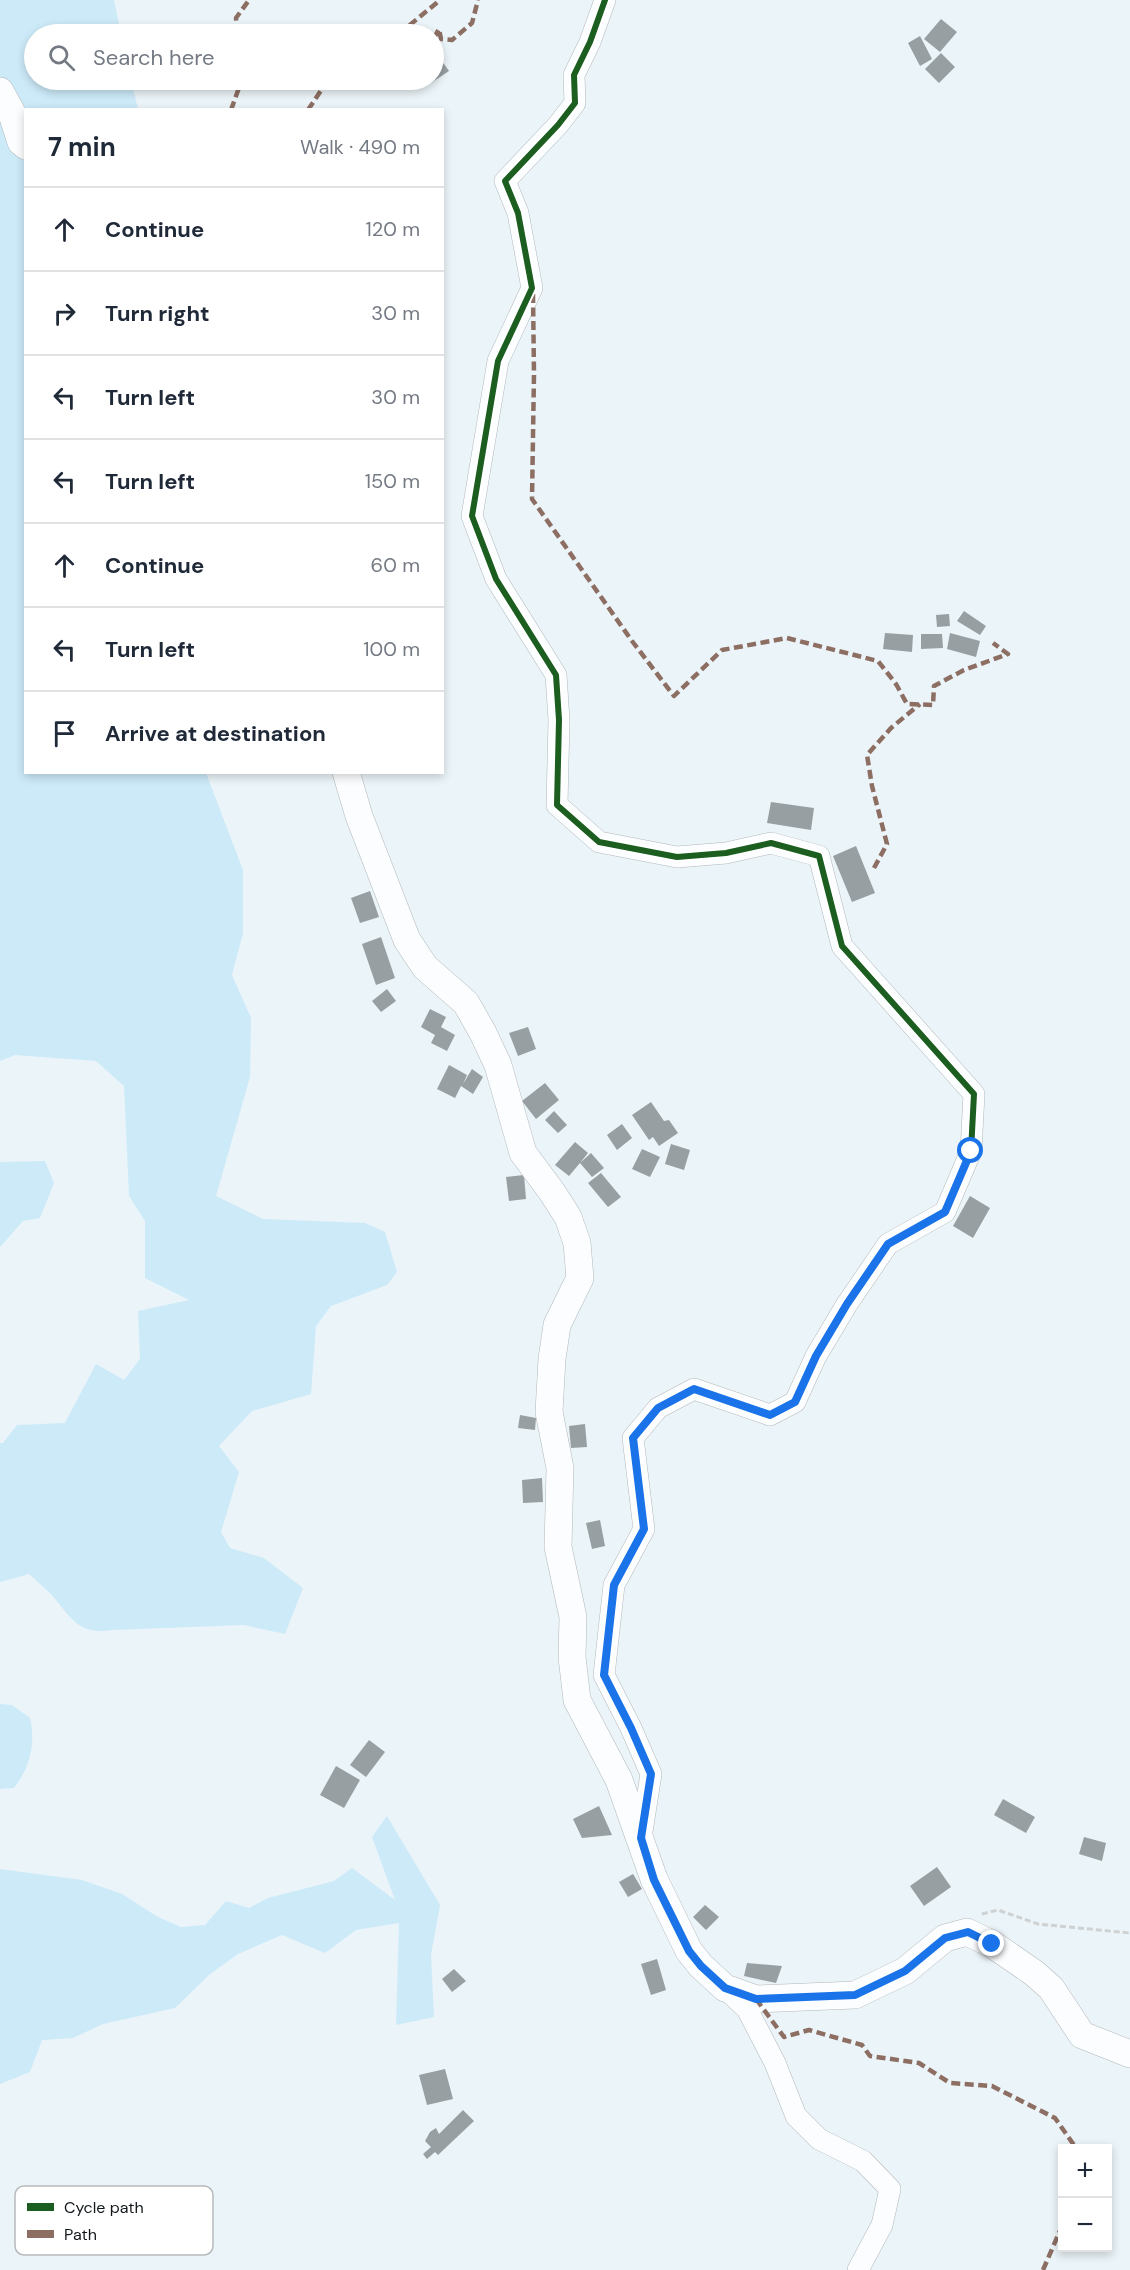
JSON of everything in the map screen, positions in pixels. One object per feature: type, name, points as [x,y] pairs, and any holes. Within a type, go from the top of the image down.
[{"type":"street","points":[[605,0],[590,42],[574,75],[575,102],[558,125],[505,181],[518,213],[532,288],[498,361],[472,516],[496,579],[556,675],[560,720],[557,805],[599,842],[677,857],[726,853],[771,843],[819,856],[842,946],[974,1094],[971,1151],[945,1212],[888,1244],[847,1304],[816,1356],[795,1402],[770,1415],[694,1389],[658,1408],[633,1438],[644,1529],[614,1585],[604,1675],[651,1774],[641,1838]]},
{"type":"street","points":[[0,91],[24,144]]},
{"type":"street","points":[[347,774],[359,816],[407,940],[425,967],[447,989],[466,1003],[483,1033],[498,1065],[523,1153],[562,1209],[577,1243],[580,1278],[557,1325],[552,1359],[549,1412],[560,1468],[558,1547],[573,1617],[572,1657],[577,1700],[619,1780],[654,1880],[689,1951],[701,1966],[747,2009],[775,2063],[796,2116],[819,2139],[863,2162],[890,2189],[882,2225],[858,2270]]},
{"type":"street","points":[[725,1988],[756,1999],[855,1995],[905,1971],[945,1938],[968,1932],[992,1944],[1034,1973],[1051,1988],[1082,2035],[1130,2054]]},
{"type":"path","points":[[977,1916],[998,1910],[1038,1924],[1130,1933]]},
{"type":"shaded area","points":[[0,0],[114,0],[119,24],[24,24],[24,90],[133,90],[138,108],[24,108],[24,774],[206,774],[243,870],[243,933],[232,975],[251,1018],[250,1077],[216,1196],[263,1219],[365,1223],[385,1232],[397,1272],[387,1285],[331,1306],[316,1326],[311,1394],[252,1411],[219,1446],[239,1472],[221,1532],[230,1548],[264,1558],[303,1588],[285,1634],[244,1625],[91,1630],[70,1617],[51,1594],[29,1574],[0,1582],[0,1443],[3,1443],[17,1425],[65,1423],[96,1364],[124,1380],[140,1359],[138,1311],[189,1300],[145,1278],[145,1221],[129,1196],[124,1086],[96,1061],[15,1055],[0,1061]]},
{"type":"shaded area","points":[[45,1161],[54,1183],[40,1218],[23,1221],[0,1247],[0,1162]]},
{"type":"shaded area","points":[[0,1704],[12,1705],[30,1718],[32,1727],[32,1746],[28,1764],[14,1788],[0,1789]]},
{"type":"shaded area","points":[[387,1816],[440,1905],[431,1955],[434,2017],[396,2025],[399,1923],[356,1930],[325,1953],[282,1935],[238,1954],[209,1975],[175,2008],[103,2024],[73,2038],[42,2040],[30,2072],[0,2084],[0,1869],[82,1880],[122,1894],[158,1917],[181,1927],[205,1925],[226,1901],[249,1908],[268,1898],[334,1881],[352,1868],[395,1900],[372,1837]]},
{"type":"building","points":[[941,19],[957,32],[940,52],[924,39]]},
{"type":"building","points":[[920,36],[932,59],[920,66],[908,43]]},
{"type":"building","points":[[941,53],[955,67],[939,83],[925,69]]},
{"type":"building","points":[[444,64],[449,71],[444,74]]},
{"type":"building","points":[[964,611],[986,626],[980,635],[957,621]]},
{"type":"building","points":[[949,614],[950,626],[937,627],[936,615]]},
{"type":"building","points":[[885,633],[913,635],[912,652],[883,649]]},
{"type":"building","points":[[950,633],[980,641],[976,657],[947,649]]},
{"type":"building","points":[[921,634],[942,634],[943,648],[921,649]]},
{"type":"building","points":[[771,802],[814,808],[811,830],[767,823]]},
{"type":"building","points":[[856,846],[875,893],[852,902],[833,856]]},
{"type":"building","points":[[370,891],[379,917],[360,923],[351,898]]},
{"type":"building","points":[[381,937],[395,978],[376,985],[362,944]]},
{"type":"building","points":[[387,989],[396,1001],[381,1012],[372,1001]]},
{"type":"building","points":[[430,1009],[446,1017],[441,1027],[455,1035],[447,1051],[431,1043],[435,1035],[421,1027]]},
{"type":"building","points":[[528,1027],[536,1049],[518,1056],[509,1033]]},
{"type":"building","points":[[449,1065],[467,1075],[463,1084],[472,1069],[483,1077],[473,1094],[461,1086],[455,1098],[437,1089]]},
{"type":"building","points":[[545,1083],[559,1100],[536,1119],[522,1101]]},
{"type":"building","points":[[651,1102],[664,1121],[669,1120],[678,1133],[659,1146],[653,1137],[649,1140],[632,1115]]},
{"type":"building","points":[[554,1111],[567,1125],[558,1133],[545,1120]]},
{"type":"building","points":[[622,1124],[632,1138],[617,1150],[607,1135]]},
{"type":"building","points":[[575,1142],[588,1153],[569,1176],[555,1165]]},
{"type":"building","points":[[671,1144],[690,1150],[684,1170],[665,1164]]},
{"type":"building","points":[[642,1149],[660,1157],[650,1177],[632,1169]]},
{"type":"building","points":[[591,1153],[604,1168],[592,1177],[580,1163]]},
{"type":"building","points":[[601,1173],[621,1197],[608,1207],[588,1183]]},
{"type":"building","points":[[524,1175],[526,1199],[509,1201],[506,1177]]},
{"type":"building","points":[[970,1196],[990,1208],[973,1238],[953,1226]]},
{"type":"building","points":[[520,1415],[536,1418],[535,1430],[518,1428]]},
{"type":"building","points":[[585,1424],[587,1447],[571,1448],[569,1426]]},
{"type":"building","points":[[542,1478],[543,1502],[523,1503],[522,1480]]},
{"type":"building","points":[[600,1520],[605,1546],[592,1549],[586,1523]]},
{"type":"building","points":[[369,1740],[385,1752],[366,1777],[350,1765]]},
{"type":"building","points":[[336,1766],[360,1780],[344,1808],[320,1795]]},
{"type":"building","points":[[1003,1799],[1035,1817],[1026,1833],[994,1815]]},
{"type":"building","points":[[599,1806],[612,1835],[582,1838],[573,1819]]},
{"type":"building","points":[[1084,1837],[1106,1843],[1102,1861],[1079,1854]]},
{"type":"building","points":[[937,1867],[951,1887],[924,1906],[910,1886]]},
{"type":"building","points":[[633,1874],[642,1889],[628,1897],[619,1882]]},
{"type":"building","points":[[705,1905],[719,1917],[706,1930],[693,1917]]},
{"type":"building","points":[[657,1959],[666,1990],[651,1995],[641,1964]]},
{"type":"building","points":[[747,1963],[782,1966],[776,1983],[744,1976]]},
{"type":"building","points":[[454,1969],[466,1981],[452,1992],[442,1979]]},
{"type":"building","points":[[445,2069],[453,2099],[427,2105],[419,2075]]},
{"type":"building","points":[[463,2110],[474,2121],[438,2155],[435,2152],[427,2159],[423,2154],[431,2147],[425,2141],[430,2132],[436,2128],[439,2134]]},
{"type":"marked path","points":[[236,24],[236,18],[249,0]]},
{"type":"marked path","points":[[411,24],[440,0]]},
{"type":"marked path","points":[[444,39],[452,40],[472,23],[478,0]]},
{"type":"marked path","points":[[232,108],[238,90]]},
{"type":"marked path","points":[[309,108],[321,90]]},
{"type":"marked path","points":[[533,294],[532,499],[632,641],[674,696],[722,650],[787,638],[878,661],[896,684],[907,704],[933,705],[934,686],[964,670],[1008,654],[993,643]]},
{"type":"marked path","points":[[874,868],[887,844],[872,786],[867,755],[891,728],[920,704]]},
{"type":"marked path","points":[[756,1999],[784,2037],[809,2030],[862,2045],[870,2056],[919,2063],[950,2083],[992,2086],[1055,2118],[1073,2144]]},
{"type":"marked path","points":[[1043,2270],[1058,2235]]},
{"type":"cycle path","points":[[605,0],[590,42],[574,75],[575,103],[558,125],[505,181],[518,213],[532,288],[498,361],[472,516],[496,579],[556,675],[559,720],[557,805],[599,842],[677,857],[726,853],[771,843],[819,856],[842,946],[974,1094],[971,1151],[945,1212],[888,1244],[847,1304],[816,1356],[795,1402],[770,1415],[694,1389],[658,1408],[633,1438],[644,1529],[614,1585],[604,1675],[651,1774],[641,1838]]},
{"type":"route","points":[[971,1151],[945,1212],[888,1244],[847,1304],[816,1356],[795,1402],[770,1415],[694,1389],[658,1408],[633,1438],[644,1529],[614,1585],[604,1675],[651,1774],[641,1838],[654,1880],[689,1951],[701,1966],[725,1988],[756,1999],[855,1995],[905,1971],[945,1938],[968,1932],[992,1944]]}]
